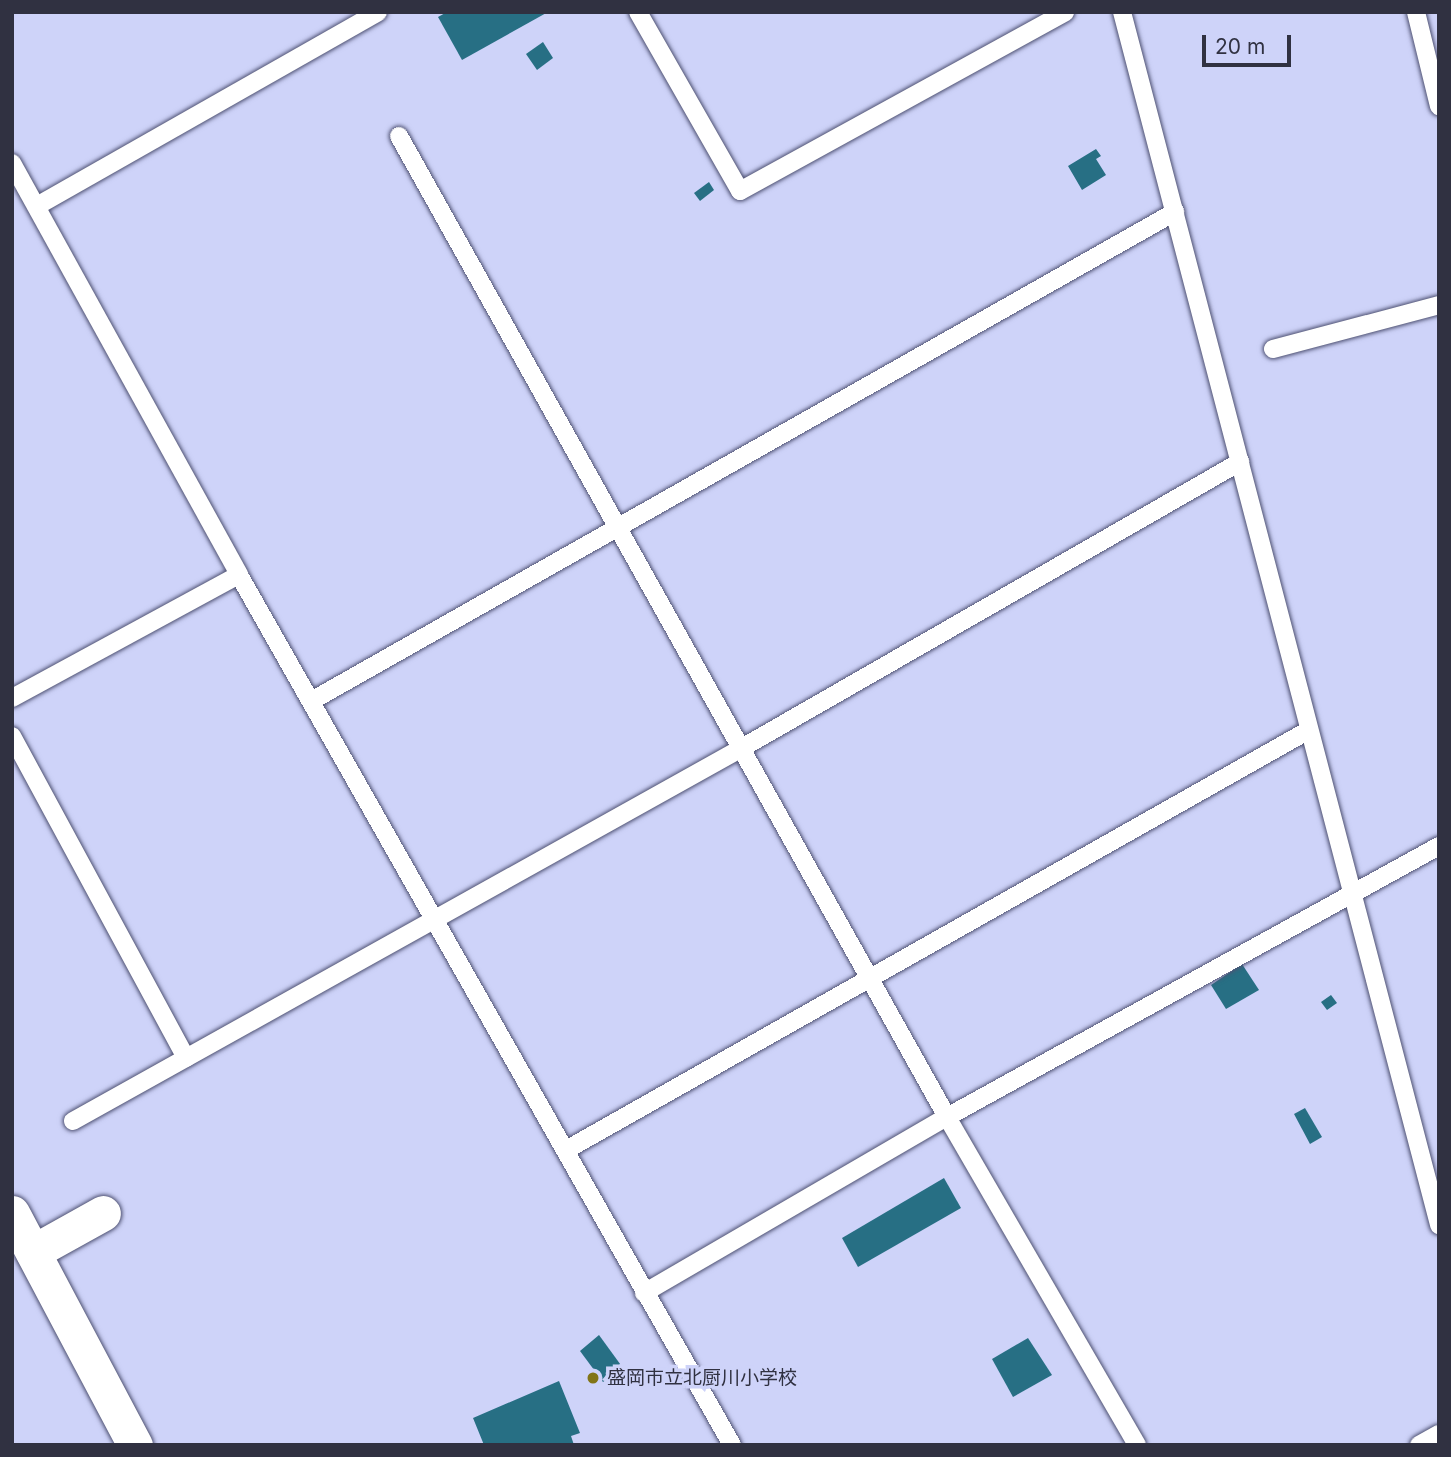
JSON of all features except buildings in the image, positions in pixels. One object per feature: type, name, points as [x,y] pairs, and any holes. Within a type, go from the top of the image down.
[{"type":"street","points":[[12,1213],[27,1261],[135,1445]]},
{"type":"street","points":[[27,1261],[103,1213]]},
{"type":"lane","points":[[37,206],[378,12]]},
{"type":"lane","points":[[638,12],[740,191],[1065,12]]},
{"type":"lane","points":[[1122,12],[1351,897],[1439,1225]]},
{"type":"lane","points":[[1416,12],[1439,106]]},
{"type":"lane","points":[[399,136],[947,1117],[1138,1445]]},
{"type":"lane","points":[[12,163],[239,575],[313,700],[433,920],[732,1445]]},
{"type":"lane","points":[[313,700],[1175,212]]},
{"type":"lane","points":[[1273,349],[1439,305]]},
{"type":"lane","points":[[73,1121],[740,749],[1240,463]]},
{"type":"lane","points":[[12,698],[239,575]]},
{"type":"lane","points":[[566,1150],[1308,730]]},
{"type":"lane","points":[[12,736],[186,1058]]},
{"type":"lane","points":[[644,1293],[947,1117],[1351,897],[1439,846]]},
{"type":"lane","points":[[1419,1445],[1439,1434]]},
{"type":"place","name":"盛岡市立北厨川小学校","points":[[593,1378]]}]
